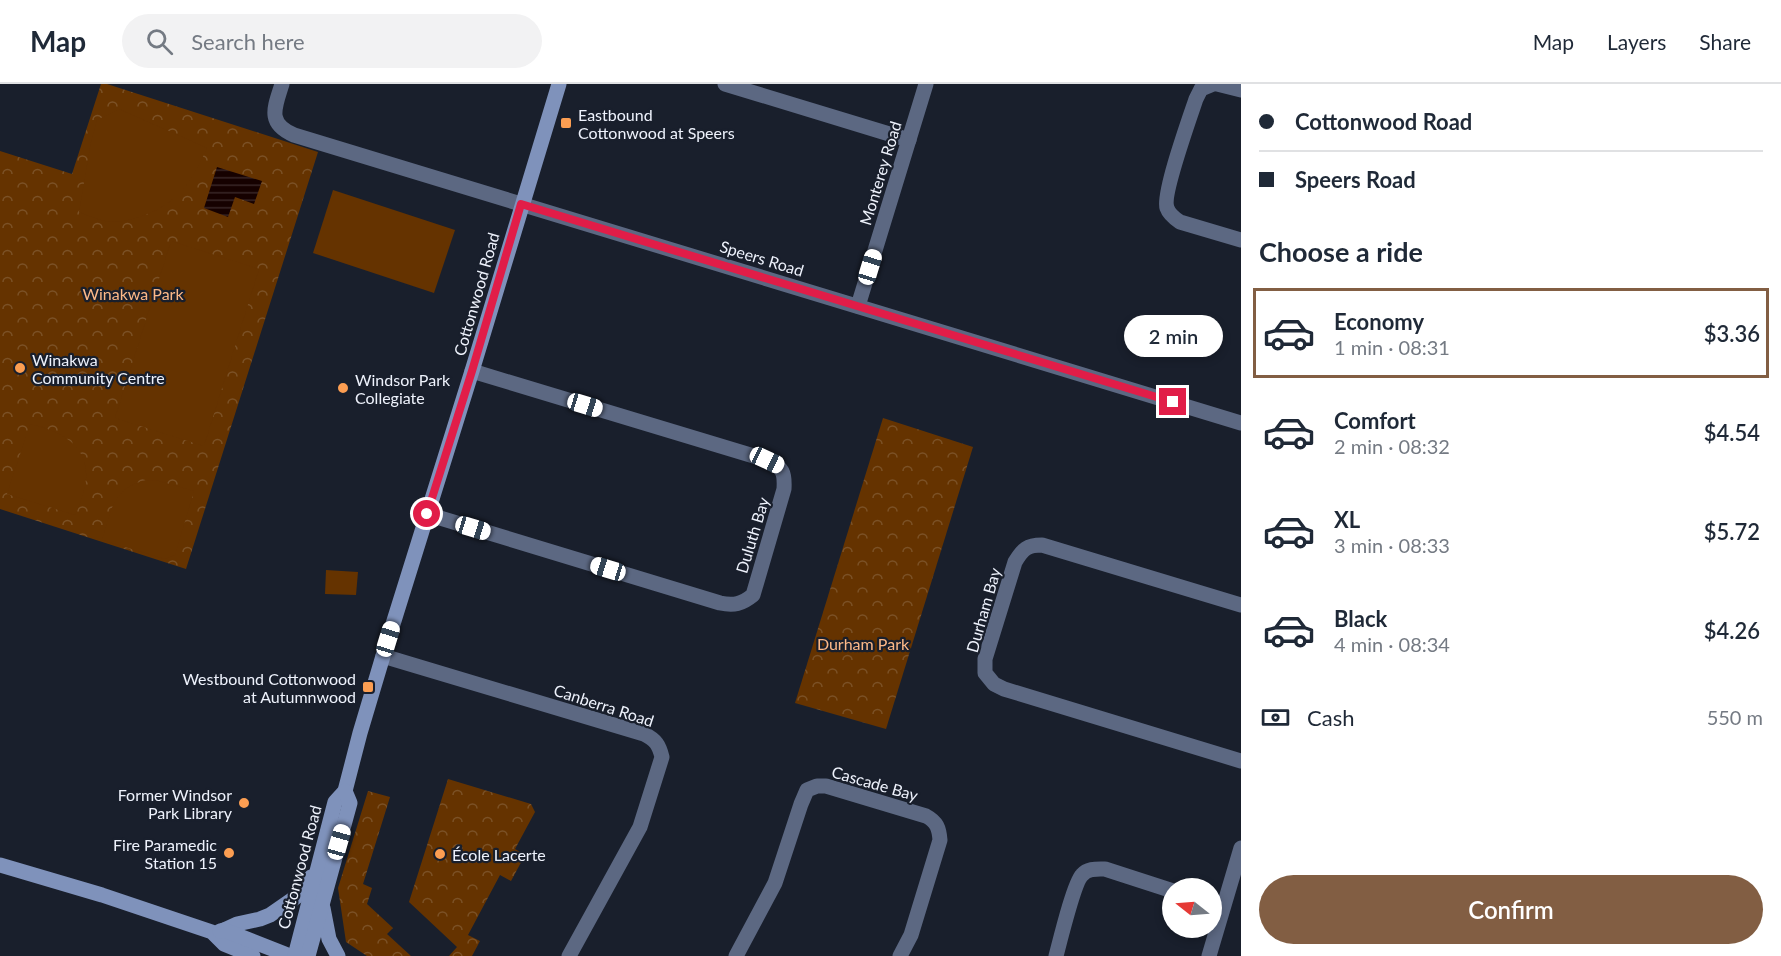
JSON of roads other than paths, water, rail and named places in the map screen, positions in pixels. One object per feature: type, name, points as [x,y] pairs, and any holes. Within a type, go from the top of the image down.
[{"type":"street","name":"Speers Road","points":[[282,84],[275,106],[276,122],[283,130],[294,135],[1241,423]]},
{"type":"street","name":"Cottonwood Road","points":[[295,956],[335,802],[345,790],[383,656],[559,84]]},
{"type":"street","points":[[725,84],[909,140]]},
{"type":"street","name":"Monterey Road","points":[[858,306],[926,84]]},
{"type":"street","points":[[1213,84],[1202,89],[1196,99],[1168,190],[1166,207],[1173,218],[1180,222],[1241,240]]},
{"type":"street","points":[[1217,84],[1241,90]]},
{"type":"street","name":"Duluth Bay","points":[[427,514],[720,603],[732,605],[743,603],[753,595],[784,489],[785,475],[778,466],[767,460],[472,371]]},
{"type":"street","name":"Durham Bay","points":[[1241,605],[1042,545],[1032,545],[1022,551],[1015,562],[986,658],[985,673],[994,684],[1004,689],[1241,761]]},
{"type":"street","name":"Canberra Road","points":[[383,656],[644,734],[654,739],[660,746],[662,757],[640,827],[569,956]]},
{"type":"street","name":"Cascade Bay","points":[[736,956],[775,883],[807,790],[817,786],[826,786],[926,816],[934,821],[939,829],[940,840],[911,935],[900,956]]},
{"type":"street","name":"Cottonwood Road","points":[[308,956],[350,803],[345,790]]},
{"type":"street","points":[[1222,895],[1241,848]]},
{"type":"street","points":[[0,865],[218,931],[290,956]]},
{"type":"street","points":[[1056,956],[1082,874],[1094,869],[1105,869],[1162,887]]},
{"type":"street","points":[[218,931],[237,924],[260,920],[281,909],[296,897],[317,870]]},
{"type":"street","points":[[322,902],[329,939],[338,956]]},
{"type":"street","points":[[218,931],[224,944],[246,954]]},
{"type":"street","points":[[1209,956],[1212,938]]},
{"type":"place","name":"Eastbound Cottonwood at Speers","points":[[566,123]]},
{"type":"place","name":"Winakwa Community Centre","points":[[20,368]]},
{"type":"place","name":"Windsor Park Collegiate","points":[[343,388]]},
{"type":"place","name":"Westbound Cottonwood at Autumnwood","points":[[368,687]]},
{"type":"place","name":"Former Windsor Park Library","points":[[244,803]]},
{"type":"place","name":"Fire Paramedic Station 15","points":[[229,853]]},
{"type":"place","name":"École Lacerte","points":[[440,854]]},
{"type":"park label","name":"Winakwa Park","points":[[133,293]]},
{"type":"park label","name":"Durham Park","points":[[863,643]]}]
